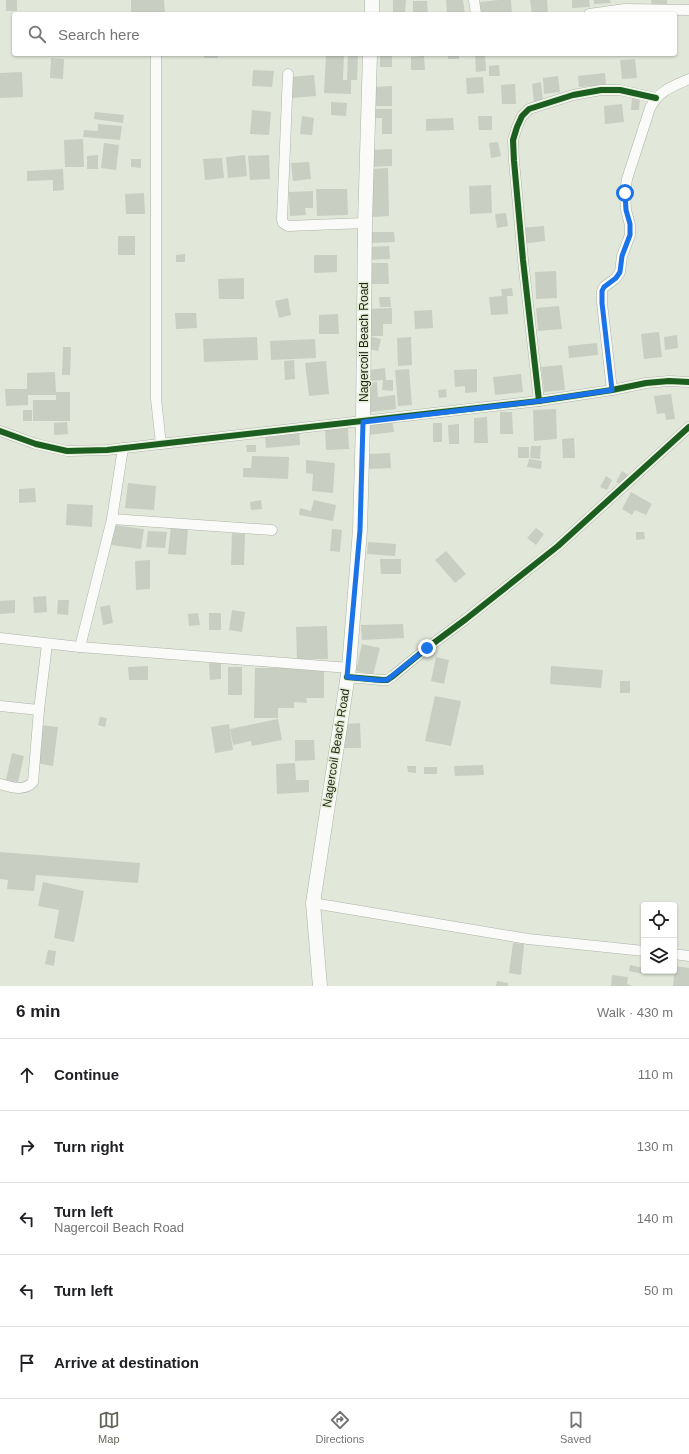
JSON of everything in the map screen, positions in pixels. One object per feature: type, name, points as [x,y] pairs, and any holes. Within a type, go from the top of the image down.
[{"type":"main road","points":[[372,0],[372,12]]},
{"type":"main road","name":"Nagercoil Beach Road","points":[[320,986],[313,902],[348,672],[360,530],[363,422],[365,223],[370,56]]},
{"type":"street","points":[[474,0],[476,12]]},
{"type":"street","points":[[603,12],[625,9],[689,10]]},
{"type":"street","points":[[156,57],[156,400],[161,444]]},
{"type":"street","points":[[288,74],[283,223],[288,226],[365,223]]},
{"type":"street","points":[[612,390],[602,303],[602,291],[604,287],[616,278],[620,272],[622,256],[630,235],[630,224],[626,210],[625,193],[627,179],[650,108],[656,98],[666,90],[689,80]]},
{"type":"street","points":[[539,401],[523,260],[514,161],[513,140],[517,127],[522,116],[529,109],[573,96],[601,90],[620,90],[656,98]]},
{"type":"street","points":[[0,431],[36,444],[67,451],[107,450],[539,401],[612,390],[646,383],[669,381],[689,382]]},
{"type":"street","points":[[0,638],[80,648],[348,672],[387,680],[558,546],[689,427]]},
{"type":"street","points":[[80,648],[112,519],[123,448]]},
{"type":"street","points":[[112,519],[272,530]]},
{"type":"street","points":[[0,784],[23,788],[30,786],[33,782],[46,644]]},
{"type":"street","points":[[0,706],[39,710]]},
{"type":"street","points":[[313,902],[528,939],[641,951]]},
{"type":"street","points":[[677,954],[689,956]]},
{"type":"building","points":[[6,0],[17,0],[17,11],[6,11]]},
{"type":"building","points":[[131,0],[164,0],[165,12],[131,12]]},
{"type":"building","points":[[393,0],[406,0],[405,12],[393,12]]},
{"type":"building","points":[[446,0],[463,0],[465,12],[447,12]]},
{"type":"building","points":[[511,0],[512,12],[481,12],[480,2]]},
{"type":"building","points":[[530,0],[547,0],[548,12],[532,12]]},
{"type":"building","points":[[572,0],[589,0],[590,7],[572,8]]},
{"type":"building","points":[[594,0],[610,0],[611,3],[594,4]]},
{"type":"building","points":[[651,0],[667,0],[667,5],[652,6]]},
{"type":"building","points":[[413,1],[427,1],[428,12],[413,12]]},
{"type":"building","points":[[204,56],[218,56],[218,58],[204,58]]},
{"type":"building","points":[[326,56],[344,56],[343,80],[351,80],[351,94],[324,93]]},
{"type":"building","points":[[348,56],[358,56],[357,80],[347,80]]},
{"type":"building","points":[[380,56],[392,56],[392,67],[380,67]]},
{"type":"building","points":[[424,56],[425,70],[411,70],[411,57]]},
{"type":"building","points":[[448,56],[459,56],[459,59],[448,59]]},
{"type":"building","points":[[475,56],[485,56],[486,71],[476,72]]},
{"type":"building","points":[[51,58],[64,59],[63,79],[50,78]]},
{"type":"building","points":[[635,59],[637,78],[622,79],[620,60]]},
{"type":"building","points":[[499,65],[500,76],[489,76],[489,66]]},
{"type":"building","points":[[253,70],[274,71],[272,87],[252,86]]},
{"type":"building","points":[[22,72],[23,97],[0,98],[0,73]]},
{"type":"building","points":[[605,73],[606,85],[579,87],[578,76]]},
{"type":"building","points":[[314,75],[316,96],[292,98],[290,77]]},
{"type":"building","points":[[558,76],[560,92],[544,94],[543,78]]},
{"type":"building","points":[[483,77],[484,93],[467,94],[466,78]]},
{"type":"building","points":[[541,82],[543,102],[534,103],[532,84]]},
{"type":"building","points":[[515,84],[516,104],[502,104],[501,85]]},
{"type":"building","points":[[392,86],[392,106],[373,106],[372,87]]},
{"type":"building","points":[[632,97],[640,98],[639,110],[631,110]]},
{"type":"building","points":[[331,102],[347,103],[346,116],[331,115]]},
{"type":"building","points":[[622,104],[624,122],[605,124],[604,106]]},
{"type":"building","points":[[372,109],[392,109],[392,134],[382,134],[382,118],[372,118]]},
{"type":"building","points":[[252,110],[271,112],[269,135],[250,134]]},
{"type":"building","points":[[95,112],[124,115],[123,123],[94,119]]},
{"type":"building","points":[[302,116],[314,118],[312,135],[300,134]]},
{"type":"building","points":[[478,116],[492,116],[492,130],[479,130]]},
{"type":"building","points":[[453,118],[454,130],[426,131],[426,119]]},
{"type":"building","points":[[98,124],[122,126],[120,140],[83,137],[84,130],[98,131]]},
{"type":"building","points":[[83,139],[84,167],[65,167],[64,140]]},
{"type":"building","points":[[498,142],[501,156],[491,158],[489,143]]},
{"type":"building","points":[[104,143],[119,145],[116,170],[101,168]]},
{"type":"building","points":[[392,149],[392,166],[370,167],[370,150]]},
{"type":"building","points":[[98,155],[98,169],[87,169],[87,156]]},
{"type":"building","points":[[245,155],[247,176],[228,178],[226,157]]},
{"type":"building","points":[[269,155],[270,179],[250,180],[248,156]]},
{"type":"building","points":[[222,158],[224,178],[205,180],[203,159]]},
{"type":"building","points":[[131,159],[141,159],[141,168],[131,167]]},
{"type":"building","points":[[309,162],[311,179],[293,181],[291,163]]},
{"type":"building","points":[[388,168],[389,216],[371,217],[370,169]]},
{"type":"building","points":[[63,169],[64,190],[53,191],[53,180],[27,181],[27,171]]},
{"type":"building","points":[[491,185],[492,213],[470,214],[469,186]]},
{"type":"building","points":[[316,189],[347,189],[348,215],[317,216]]},
{"type":"building","points":[[313,191],[313,208],[305,208],[306,215],[290,216],[289,192]]},
{"type":"building","points":[[144,193],[145,214],[126,214],[125,194]]},
{"type":"building","points":[[506,213],[508,226],[497,228],[495,214]]},
{"type":"building","points":[[544,226],[545,241],[522,244],[520,228]]},
{"type":"building","points":[[371,232],[394,232],[395,242],[371,243]]},
{"type":"building","points":[[118,236],[135,236],[135,255],[118,255]]},
{"type":"building","points":[[389,246],[390,259],[367,260],[367,247]]},
{"type":"building","points":[[185,254],[185,262],[176,262],[176,255]]},
{"type":"building","points":[[314,255],[337,255],[337,272],[314,273]]},
{"type":"building","points":[[366,263],[388,263],[389,284],[366,284]]},
{"type":"building","points":[[556,271],[557,298],[536,299],[535,272]]},
{"type":"building","points":[[244,278],[244,299],[219,299],[218,279]]},
{"type":"building","points":[[512,288],[513,296],[507,296],[508,314],[491,315],[489,297],[502,296],[501,289]]},
{"type":"building","points":[[379,297],[390,297],[391,307],[380,307]]},
{"type":"building","points":[[288,298],[291,315],[279,318],[275,301]]},
{"type":"building","points":[[559,306],[562,329],[538,331],[536,308]]},
{"type":"building","points":[[392,308],[392,324],[383,324],[383,336],[368,336],[367,309]]},
{"type":"building","points":[[432,310],[433,328],[415,329],[414,311]]},
{"type":"building","points":[[175,313],[196,313],[197,328],[176,329]]},
{"type":"building","points":[[338,314],[339,334],[319,334],[319,315]]},
{"type":"building","points":[[659,332],[662,357],[644,359],[641,334]]},
{"type":"building","points":[[677,335],[678,348],[665,350],[664,337]]},
{"type":"building","points":[[368,336],[381,339],[378,351],[365,348]]},
{"type":"building","points":[[257,337],[258,360],[204,362],[203,339]]},
{"type":"building","points":[[411,337],[412,365],[398,366],[397,338]]},
{"type":"building","points":[[315,339],[316,358],[271,360],[270,341]]},
{"type":"building","points":[[597,343],[598,355],[569,358],[568,346]]},
{"type":"building","points":[[63,347],[71,347],[70,375],[62,375]]},
{"type":"building","points":[[294,360],[295,379],[285,380],[284,361]]},
{"type":"building","points":[[326,361],[329,394],[309,396],[305,363]]},
{"type":"building","points":[[562,365],[565,390],[544,392],[541,367]]},
{"type":"building","points":[[385,368],[386,380],[393,380],[393,391],[382,390],[383,380],[369,381],[368,370]]},
{"type":"building","points":[[409,369],[412,405],[398,406],[395,370]]},
{"type":"building","points":[[477,369],[477,392],[465,393],[465,386],[455,387],[454,370]]},
{"type":"building","points":[[55,372],[56,392],[70,392],[70,421],[33,421],[33,400],[56,400],[56,395],[28,395],[28,405],[6,406],[5,389],[27,389],[27,373]]},
{"type":"building","points":[[521,374],[523,392],[495,395],[493,377]]},
{"type":"building","points":[[377,382],[378,397],[395,395],[396,409],[370,412],[367,383]]},
{"type":"building","points":[[446,389],[447,397],[439,398],[438,390]]},
{"type":"building","points":[[671,394],[675,419],[666,420],[665,413],[657,414],[654,396]]},
{"type":"building","points":[[556,409],[557,439],[534,441],[533,410]]},
{"type":"building","points":[[23,410],[32,410],[32,421],[23,421]]},
{"type":"building","points":[[500,412],[512,412],[513,434],[500,434]]},
{"type":"building","points":[[487,417],[488,443],[474,443],[474,418]]},
{"type":"building","points":[[392,419],[394,432],[368,435],[367,422]]},
{"type":"building","points":[[67,422],[68,434],[54,435],[54,423]]},
{"type":"building","points":[[433,423],[442,423],[442,442],[433,442]]},
{"type":"building","points":[[459,424],[459,444],[449,444],[448,425]]},
{"type":"building","points":[[348,428],[349,449],[326,450],[325,429]]},
{"type":"building","points":[[299,430],[300,445],[266,448],[265,433]]},
{"type":"building","points":[[574,438],[575,458],[563,458],[562,439]]},
{"type":"building","points":[[246,445],[256,445],[256,452],[247,452]]},
{"type":"building","points":[[531,446],[541,446],[540,459],[530,458]]},
{"type":"building","points":[[518,447],[529,447],[529,458],[518,458]]},
{"type":"building","points":[[390,453],[391,468],[369,469],[369,454]]},
{"type":"building","points":[[252,456],[289,457],[288,479],[243,477],[243,468],[251,468]]},
{"type":"building","points":[[529,459],[542,461],[541,469],[527,467]]},
{"type":"building","points":[[306,460],[335,463],[333,493],[312,491],[313,474],[306,473]]},
{"type":"building","points":[[622,471],[628,475],[622,485],[616,482]]},
{"type":"building","points":[[606,476],[612,480],[607,490],[600,487]]},
{"type":"building","points":[[128,483],[156,486],[154,510],[125,508]]},
{"type":"building","points":[[35,488],[36,502],[19,503],[19,489]]},
{"type":"building","points":[[631,492],[652,504],[646,515],[635,510],[632,515],[622,509]]},
{"type":"building","points":[[261,500],[262,509],[251,510],[250,502]]},
{"type":"building","points":[[314,500],[336,505],[333,521],[299,515],[300,508],[311,511]]},
{"type":"building","points":[[67,504],[93,505],[92,527],[66,525]]},
{"type":"building","points":[[113,525],[144,529],[141,549],[111,545]]},
{"type":"building","points":[[171,526],[188,528],[186,555],[168,554]]},
{"type":"building","points":[[536,528],[544,534],[536,545],[527,538]]},
{"type":"building","points":[[332,529],[342,530],[340,552],[330,551]]},
{"type":"building","points":[[148,531],[167,532],[165,548],[146,547]]},
{"type":"building","points":[[636,532],[644,532],[645,539],[636,540]]},
{"type":"building","points":[[232,533],[245,534],[244,565],[231,565]]},
{"type":"building","points":[[368,542],[396,544],[395,556],[367,554]]},
{"type":"building","points":[[446,551],[466,574],[455,583],[435,560]]},
{"type":"building","points":[[380,559],[401,559],[401,574],[381,574]]},
{"type":"building","points":[[150,560],[150,589],[136,590],[135,561]]},
{"type":"building","points":[[46,596],[47,612],[34,613],[33,597]]},
{"type":"building","points":[[15,600],[15,613],[0,614],[0,601]]},
{"type":"building","points":[[58,600],[69,600],[68,615],[57,614]]},
{"type":"building","points":[[110,605],[113,623],[103,625],[100,607]]},
{"type":"building","points":[[232,610],[245,612],[242,632],[229,630]]},
{"type":"building","points":[[198,613],[200,625],[189,626],[188,614]]},
{"type":"building","points":[[209,613],[221,613],[221,630],[209,630]]},
{"type":"building","points":[[403,624],[404,638],[362,640],[361,625]]},
{"type":"building","points":[[327,626],[328,659],[297,659],[296,627]]},
{"type":"building","points":[[362,644],[380,648],[373,675],[356,671]]},
{"type":"building","points":[[436,657],[449,660],[444,684],[431,681]]},
{"type":"building","points":[[209,663],[221,663],[221,679],[210,680]]},
{"type":"building","points":[[148,666],[148,680],[129,680],[128,667]]},
{"type":"building","points":[[551,666],[603,670],[601,688],[550,684]]},
{"type":"building","points":[[228,667],[242,667],[242,695],[228,695]]},
{"type":"building","points":[[255,668],[324,668],[324,698],[306,698],[307,703],[294,702],[294,708],[278,708],[278,718],[254,718]]},
{"type":"building","points":[[620,681],[630,681],[630,693],[620,693]]},
{"type":"building","points":[[435,696],[461,701],[451,746],[425,741]]},
{"type":"building","points":[[100,717],[107,718],[105,727],[98,725]]},
{"type":"building","points":[[278,719],[282,740],[252,746],[251,741],[233,745],[230,729]]},
{"type":"building","points":[[360,723],[361,748],[345,748],[345,724]]},
{"type":"building","points":[[229,724],[233,750],[215,753],[211,727]]},
{"type":"building","points":[[41,725],[58,727],[53,766],[36,763]]},
{"type":"building","points":[[295,740],[314,740],[315,760],[295,761]]},
{"type":"building","points":[[12,753],[24,756],[18,782],[6,780]]},
{"type":"building","points":[[295,763],[296,780],[309,780],[309,792],[277,794],[276,764]]},
{"type":"building","points":[[483,765],[484,775],[455,776],[454,766]]},
{"type":"building","points":[[407,766],[416,766],[416,773],[408,772]]},
{"type":"building","points":[[424,767],[437,767],[437,774],[424,774]]},
{"type":"building","points":[[0,852],[140,863],[138,883],[36,875],[34,891],[7,889],[8,880],[0,879]]},
{"type":"building","points":[[43,882],[84,891],[74,942],[54,938],[59,910],[38,906]]},
{"type":"building","points":[[513,943],[524,944],[521,975],[509,973]]},
{"type":"building","points":[[48,950],[56,951],[54,966],[45,964]]},
{"type":"building","points":[[630,965],[641,967],[641,974],[629,971]]},
{"type":"building","points":[[677,966],[689,968],[689,986],[673,986],[674,974],[677,974]]},
{"type":"building","points":[[612,975],[628,977],[627,984],[633,986],[611,986]]},
{"type":"building","points":[[497,981],[508,983],[508,986],[496,986]]},
{"type":"cycle path","points":[[539,401],[523,260],[514,161],[513,140],[517,127],[522,116],[529,109],[573,95],[601,90],[620,90],[656,98]]},
{"type":"cycle path","points":[[0,431],[36,444],[67,451],[107,450],[539,401],[612,390],[646,383],[669,381],[689,382]]},
{"type":"cycle path","points":[[347,677],[387,680],[393,676],[558,546],[689,427]]},
{"type":"route","points":[[427,648],[387,680],[347,677],[360,530],[363,422],[539,401],[612,390],[602,303],[602,291],[604,287],[611,283],[620,272],[622,256],[630,235],[630,224],[626,210],[625,193]]}]
